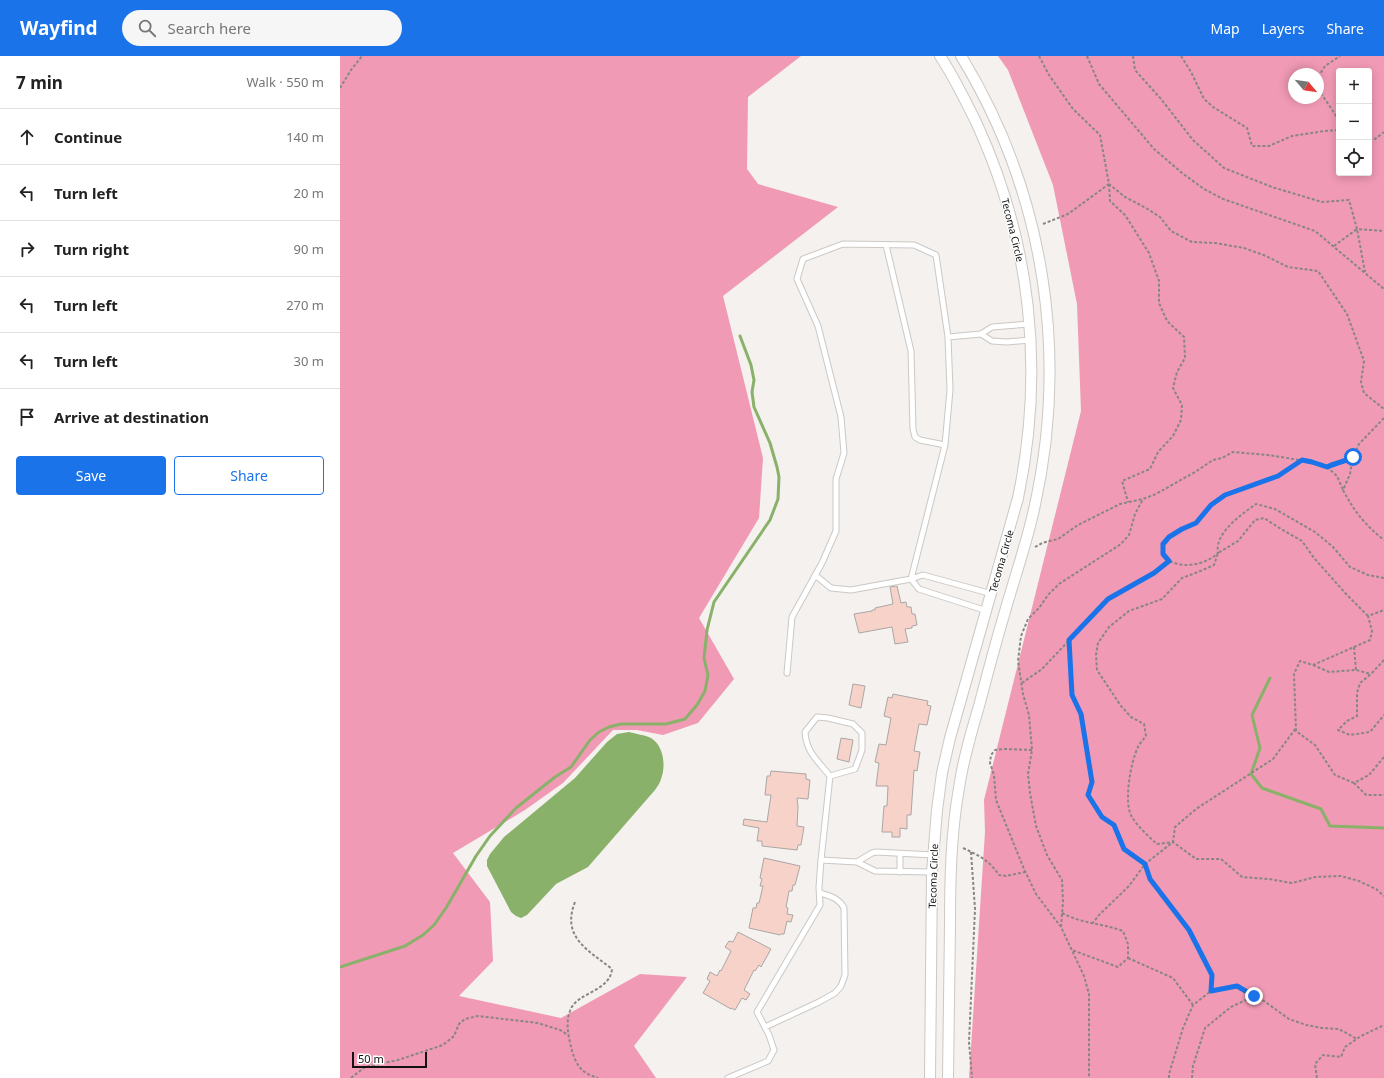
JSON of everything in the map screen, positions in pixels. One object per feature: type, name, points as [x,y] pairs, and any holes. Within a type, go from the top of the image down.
[{"type":"street","name":"Tecoma Circle","points":[[930,1078],[932,872],[936,810],[950,738],[992,594],[1022,480],[1031,407],[1030,324],[1021,260],[1005,195],[991,156],[959,88],[940,56]]},
{"type":"street","name":"Tecoma Circle","points":[[948,1078],[950,872],[954,824],[963,767],[1003,617],[1031,521],[1045,449],[1050,394],[1048,322],[1040,265],[1028,212],[1018,176],[1005,141],[975,80],[961,56]]},
{"type":"street","points":[[959,88],[975,80]]},
{"type":"street","points":[[1030,324],[1048,322]]},
{"type":"street","points":[[1031,340],[1048,339]]},
{"type":"street","points":[[992,594],[1009,598]]},
{"type":"street","points":[[987,611],[1003,617]]},
{"type":"street","points":[[933,855],[951,855]]},
{"type":"street","points":[[932,872],[950,872]]},
{"type":"lane","points":[[787,673],[792,617],[815,575],[836,531],[836,479],[844,452],[841,417],[818,326],[797,279],[804,259],[843,244],[914,245],[936,255],[948,337],[950,390],[945,445],[911,579]]},
{"type":"lane","points":[[886,245],[911,351],[913,429],[915,437],[920,440],[945,445]]},
{"type":"lane","points":[[948,337],[981,334],[992,328],[1030,324]]},
{"type":"lane","points":[[981,334],[992,341],[1007,342],[1031,340]]},
{"type":"lane","points":[[815,575],[831,588],[851,590],[911,579],[923,575],[992,594]]},
{"type":"lane","points":[[911,579],[919,589],[987,611]]},
{"type":"lane","points":[[728,1078],[768,1061],[774,1050],[757,1012],[820,905],[821,860],[830,776],[810,751],[805,742],[805,732],[817,717],[853,724],[862,733],[862,750],[855,769],[830,776]]},
{"type":"lane","points":[[857,862],[872,853],[933,855]]},
{"type":"lane","points":[[900,854],[900,872]]},
{"type":"lane","points":[[821,860],[857,862],[875,871],[932,872]]},
{"type":"lane","points":[[765,1027],[819,1002],[835,993],[841,986],[845,975],[844,908],[841,902],[837,899],[820,892]]},
{"type":"path","points":[[340,88],[362,56]]},
{"type":"path","points":[[1039,56],[1049,75],[1074,109],[1100,135],[1109,184],[1110,201],[1125,215],[1149,253],[1159,281],[1159,303],[1167,321],[1184,337],[1185,358],[1178,372],[1173,388],[1182,405],[1180,420],[1173,436],[1158,452],[1150,469],[1122,481],[1128,502]]},
{"type":"path","points":[[1087,56],[1099,84],[1154,149],[1182,173],[1204,189],[1223,199],[1315,231],[1366,272],[1384,289]]},
{"type":"path","points":[[1133,56],[1135,70],[1161,99],[1193,140],[1224,168],[1272,187],[1322,202],[1349,200],[1366,272]]},
{"type":"path","points":[[1181,56],[1191,72],[1204,99],[1213,107],[1247,128],[1252,146],[1269,146],[1292,136],[1336,130]]},
{"type":"path","points":[[1324,68],[1340,56]]},
{"type":"path","points":[[1324,98],[1336,116]]},
{"type":"path","points":[[1372,138],[1375,139],[1384,132]]},
{"type":"path","points":[[1043,224],[1068,214],[1109,184]]},
{"type":"path","points":[[1109,184],[1125,197],[1160,217],[1171,230],[1192,242],[1215,243],[1244,248],[1266,256],[1288,267],[1318,270],[1347,314],[1364,361],[1361,382],[1364,393],[1384,409]]},
{"type":"path","points":[[1334,246],[1357,229],[1384,230]]},
{"type":"path","points":[[1343,490],[1350,474],[1353,457],[1359,444],[1384,418]]},
{"type":"path","points":[[1035,547],[1042,543],[1058,540],[1078,525],[1120,504],[1144,499],[1196,472],[1213,460],[1222,458],[1233,452],[1302,460],[1327,467],[1337,476],[1352,507],[1371,529],[1384,540]]},
{"type":"path","points":[[1327,467],[1335,463],[1346,461],[1353,457]]},
{"type":"path","points":[[1302,460],[1278,476],[1225,495],[1211,505],[1196,523],[1169,537],[1163,544],[1163,554],[1169,561],[1184,565],[1200,563],[1213,558],[1218,553],[1238,541],[1255,520],[1264,518],[1302,541],[1314,558],[1368,616],[1372,631],[1370,640],[1313,665]]},
{"type":"path","points":[[1061,927],[1062,880],[1047,855],[1036,826],[1030,793],[1028,774],[1032,750],[1029,715],[1018,661],[1021,636],[1028,619],[1059,584],[1120,544],[1128,535],[1135,514],[1144,499]]},
{"type":"path","points":[[1384,578],[1368,575],[1350,567],[1334,547],[1315,532],[1276,509],[1256,504],[1238,517],[1221,537],[1214,564],[1182,578],[1162,599],[1129,612],[1110,627],[1098,643],[1096,655],[1097,670],[1122,706],[1131,717],[1144,724],[1146,736],[1138,747],[1130,771],[1128,799],[1130,815],[1142,830],[1157,844],[1173,842],[1196,860],[1221,860],[1242,877],[1269,878],[1292,882],[1315,877],[1341,876],[1359,881],[1376,889],[1384,896]]},
{"type":"path","points":[[1022,683],[1042,669],[1108,599],[1154,573],[1169,561]]},
{"type":"path","points":[[1368,616],[1384,610]]},
{"type":"path","points":[[1069,640],[1072,695],[1081,714],[1092,782],[1088,795],[1102,817],[1114,825],[1124,849],[1145,864],[1150,879],[1189,930],[1212,975],[1211,991]]},
{"type":"path","points":[[1354,647],[1356,670]]},
{"type":"path","points":[[1384,660],[1360,683],[1357,693],[1357,716],[1347,721],[1338,730],[1350,735],[1370,732],[1384,715]]},
{"type":"path","points":[[1371,674],[1356,670],[1329,672],[1300,661],[1294,674],[1296,731],[1315,744],[1335,775],[1354,783],[1366,795],[1384,795]]},
{"type":"path","points":[[1092,924],[1099,915],[1129,886],[1145,864],[1173,842],[1175,827],[1196,809],[1273,759],[1296,728]]},
{"type":"path","points":[[1032,750],[1005,748],[995,750],[990,763],[994,775],[996,800],[1025,872],[1036,894],[1061,927],[1084,976],[1089,994],[1089,1078]]},
{"type":"path","points":[[1354,783],[1368,775],[1384,757]]},
{"type":"path","points":[[963,848],[992,865],[998,875],[1006,876],[1025,872]]},
{"type":"path","points":[[971,852],[975,908],[970,1042],[972,1078]]},
{"type":"path","points":[[575,902],[571,920],[573,931],[579,943],[612,969],[612,975],[604,985],[578,1000],[570,1010],[568,1035],[575,1062],[589,1075],[598,1078]]},
{"type":"path","points":[[1062,913],[1092,924],[1108,925],[1123,931],[1128,944],[1128,958],[1118,968],[1071,949]]},
{"type":"path","points":[[1128,958],[1173,978],[1193,1005]]},
{"type":"path","points":[[1168,1078],[1183,1028],[1193,1005],[1211,991],[1237,986],[1264,1001],[1289,1019],[1306,1025],[1339,1029],[1357,1039]]},
{"type":"path","points":[[1192,1078],[1193,1066],[1206,1028],[1231,1007],[1254,996]]},
{"type":"path","points":[[351,1078],[366,1067],[398,1060],[444,1045],[454,1036],[459,1024],[465,1019],[478,1016],[538,1023],[560,1030],[568,1035]]},
{"type":"path","points":[[1317,1078],[1315,1064],[1323,1055],[1341,1057],[1345,1047],[1384,1025]]},
{"type":"shaded area","points":[[340,56],[801,56],[748,97],[747,169],[758,184],[838,207],[723,296],[763,458],[759,518],[699,618],[734,679],[698,723],[663,735],[637,730],[613,730],[563,783],[525,810],[453,853],[490,902],[493,961],[459,996],[561,1018],[640,974],[687,977],[634,1046],[656,1078],[340,1078]]},
{"type":"shaded area","points":[[998,56],[1384,56],[1384,1078],[969,1078],[985,832],[984,800],[1081,411],[1077,304],[1053,185],[1008,70]]},
{"type":"shaded area","points":[[629,732],[651,738],[659,746],[663,757],[663,774],[655,790],[588,867],[556,884],[527,915],[521,918],[516,916],[511,912],[487,866],[487,860],[490,854],[504,837],[575,778],[607,742],[617,734]]},
{"type":"building","points":[[897,586],[901,603],[906,602],[907,607],[911,607],[912,614],[915,614],[917,625],[912,626],[912,628],[905,629],[908,642],[895,644],[892,627],[859,633],[854,614],[872,611],[875,610],[875,608],[893,604],[890,587]]},
{"type":"building","points":[[853,684],[865,686],[861,708],[849,705]]},
{"type":"building","points":[[893,694],[928,701],[927,705],[931,706],[927,725],[919,724],[914,751],[920,752],[917,771],[914,770],[911,815],[907,815],[907,829],[900,828],[900,837],[892,837],[892,832],[882,832],[884,806],[887,806],[888,786],[876,786],[879,763],[875,762],[879,744],[886,745],[891,718],[884,716],[888,697],[892,698]]},
{"type":"building","points":[[841,738],[853,740],[849,762],[837,759]]},
{"type":"building","points":[[771,771],[806,774],[806,779],[810,780],[808,799],[797,798],[797,826],[804,827],[801,845],[798,845],[797,850],[762,846],[762,841],[757,841],[759,828],[743,825],[744,819],[767,822],[771,795],[765,795],[767,776],[770,776]]},
{"type":"building","points":[[764,858],[800,866],[795,885],[793,885],[792,891],[789,891],[786,907],[788,908],[787,914],[793,915],[791,922],[787,921],[784,934],[780,935],[749,928],[753,908],[756,908],[757,903],[759,903],[763,886],[760,886],[762,879],[760,878]]},
{"type":"building","points":[[738,932],[771,949],[761,967],[759,965],[755,971],[754,970],[744,990],[750,994],[746,1000],[742,998],[735,1010],[703,993],[710,981],[707,979],[710,972],[717,976],[720,970],[721,971],[731,951],[725,947],[729,941],[733,942]]},
{"type":"waterway","points":[[340,967],[405,946],[423,935],[434,925],[446,908],[476,856],[490,836],[516,808],[555,777],[571,767],[590,740],[599,732],[609,727],[621,724],[666,724],[685,719],[697,705],[705,691],[708,675],[704,658],[707,630],[714,602],[770,520],[778,499],[779,477],[777,467],[770,443],[754,407],[752,392],[754,380],[751,365],[740,336]]},
{"type":"waterway","points":[[1270,678],[1252,715],[1260,748],[1251,774],[1262,788],[1321,809],[1330,826],[1384,828]]},
{"type":"route","points":[[1254,996],[1237,986],[1211,991],[1212,975],[1189,930],[1150,879],[1145,864],[1124,849],[1114,825],[1102,817],[1088,795],[1092,782],[1081,714],[1072,695],[1069,640],[1108,599],[1154,573],[1169,561],[1163,554],[1163,544],[1169,537],[1196,523],[1211,505],[1225,495],[1278,476],[1302,460],[1327,467],[1335,463],[1346,461],[1353,457]]}]
